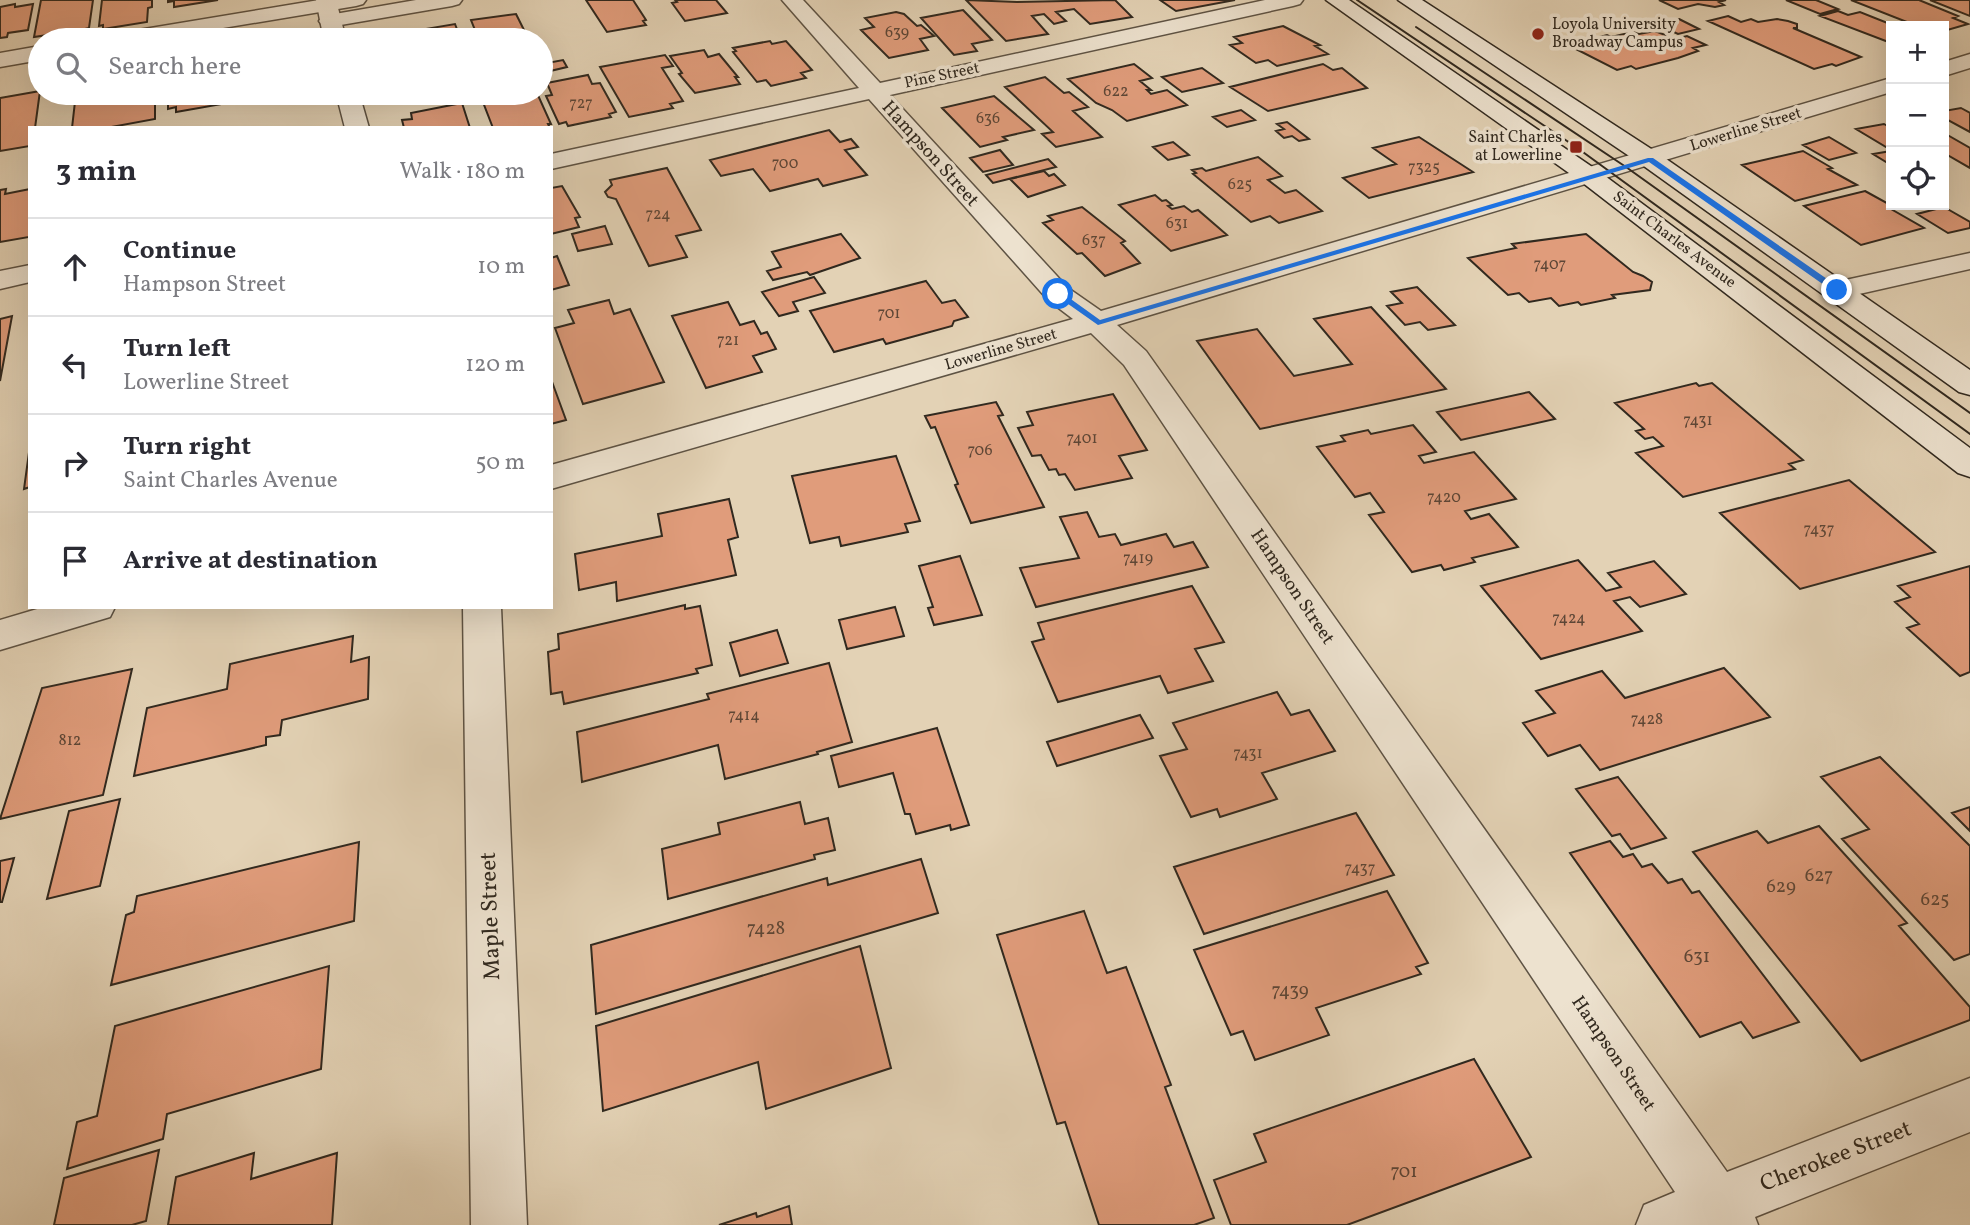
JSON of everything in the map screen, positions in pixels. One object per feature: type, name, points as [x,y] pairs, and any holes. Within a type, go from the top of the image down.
[{"type":"street","points":[[272,28],[330,16],[356,0]]},
{"type":"street","points":[[222,28],[452,0]]},
{"type":"street","name":"Hampson Street","points":[[792,0],[1058,294],[1098,323],[1135,358],[1723,1215]]},
{"type":"street","name":"Pine Street","points":[[553,162],[1293,0]]},
{"type":"street","name":"Saint Charles Avenue","points":[[1336,0],[1592,178],[1970,465]]},
{"type":"street","points":[[1408,0],[1650,159],[1970,385]]},
{"type":"street","points":[[0,60],[28,55]]},
{"type":"street","points":[[1949,67],[1970,61]]},
{"type":"street","points":[[0,75],[28,71]]},
{"type":"street","name":"Lowerline Street","points":[[553,476],[1098,323],[1592,178],[1886,87]]},
{"type":"street","points":[[351,105],[356,126]]},
{"type":"street","points":[[1837,290],[1970,261]]},
{"type":"street","points":[[0,280],[28,273]]},
{"type":"street","points":[[0,635],[89,609]]},
{"type":"street","name":"Maple Street","points":[[482,609],[499,1225]]},
{"type":"street","name":"Cherokee Street","points":[[1664,1225],[1723,1215],[1970,1105]]},
{"type":"building","points":[[41,0],[93,0],[89,28],[36,28]]},
{"type":"building","points":[[102,0],[152,0],[152,7],[148,8],[147,22],[109,28],[99,26]]},
{"type":"building","points":[[168,0],[218,0],[174,7],[174,1]]},
{"type":"building","points":[[586,0],[633,0],[646,20],[643,21],[646,25],[607,32]]},
{"type":"building","points":[[675,0],[716,0],[727,13],[685,21],[672,3],[677,2]]},
{"type":"building","points":[[966,0],[1115,0],[1132,17],[1090,24],[1074,9],[1056,12],[1066,21],[1054,24],[1044,14],[1032,16],[1048,34],[1006,41]]},
{"type":"building","points":[[1160,0],[1235,0],[1176,11]]},
{"type":"building","points":[[1659,0],[1726,0],[1719,2],[1724,5],[1715,7],[1698,4],[1678,9]]},
{"type":"building","points":[[1786,0],[1816,0],[1838,9],[1820,14]]},
{"type":"building","points":[[1851,0],[1919,0],[1958,16],[1953,18],[1968,24],[1949,30],[1949,21],[1904,21]]},
{"type":"building","points":[[1930,0],[1970,0],[1970,16]]},
{"type":"building","points":[[33,4],[28,30],[8,33],[7,37],[0,38],[0,7]]},
{"type":"building","points":[[963,10],[992,40],[972,44],[977,51],[954,55],[921,18]]},
{"type":"building","points":[[1838,11],[1848,15],[1860,12],[1886,22],[1886,41],[1820,16]]},
{"type":"building","points":[[896,12],[904,14],[934,36],[920,39],[928,50],[889,58],[861,30],[874,27],[865,18]]},
{"type":"building","points":[[516,14],[523,28],[474,28],[471,20]]},
{"type":"building","points":[[1728,16],[1741,22],[1751,19],[1758,22],[1777,19],[1788,21],[1797,24],[1797,28],[1793,28],[1861,57],[1836,66],[1832,64],[1814,69],[1708,21]]},
{"type":"building","points":[[1679,19],[1699,29],[1678,34],[1658,25]]},
{"type":"building","points":[[455,24],[456,28],[431,28]]},
{"type":"building","points":[[1283,26],[1320,45],[1315,46],[1328,54],[1277,66],[1268,60],[1256,63],[1230,45],[1242,43],[1234,37]]},
{"type":"building","points":[[1655,31],[1675,39],[1687,36],[1706,45],[1693,48],[1698,51],[1678,58],[1636,69],[1631,66],[1617,70],[1568,45],[1607,35],[1611,37]]},
{"type":"building","points":[[770,41],[772,44],[786,41],[812,70],[801,73],[806,78],[771,86],[766,80],[757,82],[733,52],[736,51],[733,48]]},
{"type":"building","points":[[704,50],[708,57],[719,54],[738,77],[735,77],[740,84],[695,93],[679,74],[682,73],[670,56]]},
{"type":"building","points":[[665,55],[673,66],[662,68],[683,101],[670,104],[673,108],[629,117],[600,67]]},
{"type":"building","points":[[563,60],[567,67],[553,70],[553,62]]},
{"type":"building","points":[[1134,64],[1152,78],[1140,81],[1151,90],[1147,90],[1151,94],[1167,90],[1187,105],[1127,121],[1096,103],[1068,79]]},
{"type":"building","points":[[1323,64],[1333,70],[1342,68],[1367,88],[1268,111],[1230,87]]},
{"type":"building","points":[[1202,68],[1223,83],[1182,92],[1162,77]]},
{"type":"building","points":[[588,75],[592,84],[600,83],[616,112],[609,114],[611,117],[568,126],[566,122],[559,124],[550,105],[553,105],[553,82]]},
{"type":"building","points":[[1045,77],[1064,93],[1069,92],[1088,107],[1073,111],[1102,137],[1056,147],[1042,134],[1053,132],[1005,87]]},
{"type":"building","points":[[28,93],[28,105],[38,105],[35,126],[28,126],[28,146],[0,151],[0,98]]},
{"type":"building","points":[[994,96],[1034,130],[1003,137],[1007,140],[980,147],[942,108]]},
{"type":"building","points":[[75,105],[155,105],[155,119],[117,126],[72,126]]},
{"type":"building","points":[[168,105],[216,105],[176,112],[176,107],[168,109]]},
{"type":"building","points":[[463,105],[469,126],[404,126],[402,120],[412,119],[411,113]]},
{"type":"building","points":[[484,105],[542,105],[551,124],[548,124],[549,126],[492,126]]},
{"type":"building","points":[[1961,108],[1970,113],[1970,132],[1949,121],[1949,110]]},
{"type":"building","points":[[1241,110],[1255,120],[1227,127],[1213,117]]},
{"type":"building","points":[[1287,122],[1309,139],[1299,141],[1292,136],[1284,138],[1276,131],[1284,129],[1277,124]]},
{"type":"building","points":[[1886,125],[1886,147],[1856,129]]},
{"type":"building","points":[[829,130],[840,142],[851,139],[858,147],[845,150],[867,175],[823,186],[818,179],[770,191],[753,169],[721,176],[710,160]]},
{"type":"building","points":[[1949,136],[1970,148],[1970,168],[1949,156]]},
{"type":"building","points":[[1419,137],[1473,172],[1369,198],[1343,178],[1396,164],[1373,148]]},
{"type":"building","points":[[1829,137],[1856,153],[1829,160],[1803,145]]},
{"type":"building","points":[[1173,142],[1189,155],[1168,160],[1153,147]]},
{"type":"building","points":[[1000,150],[1013,165],[983,172],[970,158]]},
{"type":"building","points":[[1803,151],[1857,185],[1795,201],[1742,165]]},
{"type":"building","points":[[1886,152],[1886,162],[1873,154]]},
{"type":"building","points":[[1258,157],[1282,176],[1268,180],[1285,193],[1296,190],[1322,211],[1279,223],[1270,216],[1251,222],[1193,174],[1196,173],[1192,170],[1202,168],[1206,171]]},
{"type":"building","points":[[1048,159],[1056,167],[993,183],[986,175]]},
{"type":"building","points":[[667,168],[701,230],[676,236],[687,257],[649,266],[616,199],[608,197],[605,192],[612,185],[610,180]]},
{"type":"building","points":[[1044,171],[1049,176],[1054,174],[1065,185],[1028,197],[1010,179]]},
{"type":"building","points":[[562,186],[580,217],[575,218],[579,227],[553,234],[553,188]]},
{"type":"building","points":[[6,189],[5,194],[28,189],[28,237],[0,242],[0,190]]},
{"type":"building","points":[[1865,191],[1886,203],[1886,210],[1893,210],[1924,228],[1861,245],[1804,206]]},
{"type":"building","points":[[1155,195],[1162,201],[1166,200],[1172,205],[1168,206],[1172,209],[1184,206],[1192,212],[1198,210],[1227,235],[1171,251],[1119,205]]},
{"type":"building","points":[[1082,207],[1125,241],[1121,243],[1140,263],[1105,276],[1082,253],[1077,254],[1043,223],[1053,220],[1048,216]]},
{"type":"building","points":[[1949,210],[1970,222],[1970,228],[1948,233],[1917,214]]},
{"type":"building","points":[[605,226],[612,244],[578,251],[572,234]]},
{"type":"building","points":[[841,234],[860,258],[810,275],[807,272],[773,280],[767,271],[781,267],[772,252]]},
{"type":"building","points":[[1586,234],[1633,272],[1652,282],[1650,290],[1612,295],[1615,298],[1581,305],[1578,302],[1559,306],[1551,298],[1529,302],[1519,293],[1508,295],[1468,258],[1516,248],[1512,244]]},
{"type":"building","points":[[557,256],[569,285],[553,289],[553,257]]},
{"type":"building","points":[[814,277],[825,293],[793,302],[798,311],[779,316],[762,292]]},
{"type":"building","points":[[926,281],[942,303],[955,300],[968,317],[954,321],[952,326],[886,344],[883,339],[834,352],[810,311]]},
{"type":"building","points":[[1417,287],[1455,325],[1428,330],[1420,322],[1405,325],[1387,306],[1402,303],[1391,292]]},
{"type":"building","points":[[609,300],[614,314],[630,309],[664,382],[583,404],[555,328],[574,323],[568,310]]},
{"type":"building","points":[[728,302],[740,325],[754,321],[761,334],[767,332],[776,349],[753,356],[762,372],[706,388],[672,316]]},
{"type":"building","points":[[1371,307],[1446,389],[1260,429],[1197,341],[1257,329],[1294,376],[1352,364],[1314,319]]},
{"type":"building","points":[[12,316],[0,381],[0,319]]},
{"type":"building","points":[[1696,383],[1699,386],[1712,383],[1803,460],[1789,464],[1795,469],[1683,497],[1636,453],[1663,446],[1653,437],[1645,439],[1636,431],[1644,429],[1615,403]]},
{"type":"building","points":[[553,384],[566,420],[553,423]]},
{"type":"building","points":[[1529,392],[1555,419],[1461,440],[1437,412]]},
{"type":"building","points":[[1113,394],[1147,450],[1119,456],[1132,478],[1075,490],[1065,474],[1059,475],[1056,469],[1049,470],[1041,455],[1032,456],[1018,428],[1033,425],[1027,412]]},
{"type":"building","points":[[996,402],[1003,415],[998,416],[1044,507],[971,523],[935,427],[931,428],[925,416]]},
{"type":"building","points":[[1413,425],[1436,452],[1419,456],[1424,463],[1474,452],[1516,499],[1465,511],[1471,519],[1489,514],[1518,547],[1472,558],[1475,562],[1444,570],[1441,565],[1412,572],[1369,515],[1384,512],[1370,493],[1355,497],[1317,447],[1345,441],[1341,436],[1368,430],[1371,434]]},
{"type":"building","points":[[896,456],[920,521],[905,524],[908,532],[841,546],[839,537],[810,543],[792,476]]},
{"type":"building","points":[[28,460],[28,488],[24,489]]},
{"type":"building","points":[[1849,480],[1935,552],[1800,589],[1720,513]]},
{"type":"building","points":[[729,499],[738,537],[728,540],[736,575],[617,601],[616,582],[579,590],[575,554],[662,536],[658,514]]},
{"type":"building","points":[[1087,512],[1099,537],[1115,534],[1121,545],[1166,534],[1174,547],[1193,542],[1208,567],[1036,607],[1020,568],[1079,558],[1060,517]]},
{"type":"building","points":[[960,556],[982,615],[934,625],[928,608],[933,607],[919,566]]},
{"type":"building","points":[[1578,560],[1606,591],[1621,587],[1608,573],[1654,561],[1686,594],[1640,607],[1630,597],[1614,601],[1642,631],[1541,659],[1481,586]]},
{"type":"building","points":[[1970,566],[1970,672],[1960,676],[1907,628],[1919,624],[1895,602],[1910,597],[1898,586]]},
{"type":"building","points":[[1192,586],[1224,642],[1195,649],[1213,681],[1168,693],[1160,676],[1058,702],[1032,642],[1044,639],[1038,623]]},
{"type":"building","points":[[685,605],[685,609],[700,606],[712,665],[696,669],[698,673],[564,704],[562,692],[551,694],[548,652],[559,649],[558,634]]},
{"type":"building","points":[[895,607],[904,636],[847,649],[839,620]]},
{"type":"building","points":[[777,630],[788,663],[740,676],[730,643]]},
{"type":"building","points":[[353,636],[351,662],[369,657],[368,699],[282,720],[280,735],[266,737],[266,745],[134,776],[147,708],[227,689],[230,664]]},
{"type":"building","points":[[829,663],[852,742],[725,779],[718,745],[582,782],[577,732],[709,699],[707,694]]},
{"type":"building","points":[[1724,668],[1770,717],[1600,770],[1580,745],[1548,756],[1523,723],[1555,713],[1536,691],[1602,671],[1625,698]]},
{"type":"building","points":[[132,669],[103,795],[0,819],[42,688]]},
{"type":"building","points":[[1277,692],[1291,715],[1309,710],[1335,751],[1262,773],[1277,799],[1220,817],[1217,809],[1191,817],[1160,756],[1187,749],[1173,723]]},
{"type":"building","points":[[1140,715],[1153,738],[1057,766],[1047,742]]},
{"type":"building","points":[[937,728],[969,825],[951,830],[950,825],[916,834],[910,814],[905,814],[893,773],[839,787],[831,756]]},
{"type":"building","points":[[1880,757],[1970,846],[1970,954],[1954,960],[1842,839],[1869,829],[1821,777]]},
{"type":"building","points":[[1618,777],[1666,838],[1631,849],[1620,834],[1612,836],[1576,789]]},
{"type":"building","points":[[120,799],[100,886],[47,899],[69,811]]},
{"type":"building","points":[[800,802],[805,824],[828,818],[835,850],[814,855],[815,859],[668,899],[662,849],[720,834],[718,823]]},
{"type":"building","points":[[1970,807],[1970,831],[1952,813]]},
{"type":"building","points":[[1356,813],[1394,875],[1204,934],[1174,867]]},
{"type":"building","points":[[1819,826],[1907,923],[1899,926],[1970,1007],[1970,1020],[1861,1061],[1693,852],[1757,831],[1768,843]]},
{"type":"building","points":[[1610,841],[1623,857],[1633,854],[1642,867],[1652,864],[1668,883],[1682,879],[1692,893],[1699,891],[1799,1022],[1753,1038],[1741,1022],[1700,1037],[1570,853]]},
{"type":"building","points":[[359,842],[354,921],[111,985],[126,915],[134,912],[137,896]]},
{"type":"building","points":[[14,858],[2,902],[0,902],[0,861]]},
{"type":"building","points":[[921,859],[938,913],[596,1014],[591,945],[827,878],[828,885]]},
{"type":"building","points":[[1387,891],[1428,963],[1416,967],[1421,974],[1316,1008],[1329,1035],[1255,1060],[1243,1031],[1231,1035],[1194,950]]},
{"type":"building","points":[[1084,911],[1107,973],[1126,967],[1171,1085],[1165,1087],[1214,1218],[1194,1225],[1099,1225],[1065,1122],[1057,1124],[997,935]]},
{"type":"building","points":[[860,946],[891,1068],[766,1109],[758,1062],[603,1111],[596,1026]]},
{"type":"building","points":[[329,966],[321,1069],[167,1114],[163,1139],[67,1169],[77,1122],[97,1116],[115,1026]]},
{"type":"building","points":[[1474,1059],[1531,1157],[1347,1225],[1231,1225],[1214,1180],[1266,1162],[1254,1134]]},
{"type":"building","points":[[159,1150],[146,1221],[132,1225],[54,1225],[64,1178]]},
{"type":"building","points":[[254,1153],[251,1179],[337,1153],[332,1225],[168,1225],[176,1177]]},
{"type":"building","points":[[789,1206],[792,1225],[719,1225],[756,1213],[757,1217]]},
{"type":"tram line","points":[[1357,0],[1576,147],[1970,434]]},
{"type":"tram line","points":[[1416,27],[1626,167],[1970,413]]},
{"type":"place","name":"Loyola University Broadway Campus","points":[[1538,34]]},
{"type":"place","name":"Saint Charles at Lowerline","points":[[1576,147]]},
{"type":"route","points":[[1058,294],[1098,323],[1650,159],[1837,290]]}]
